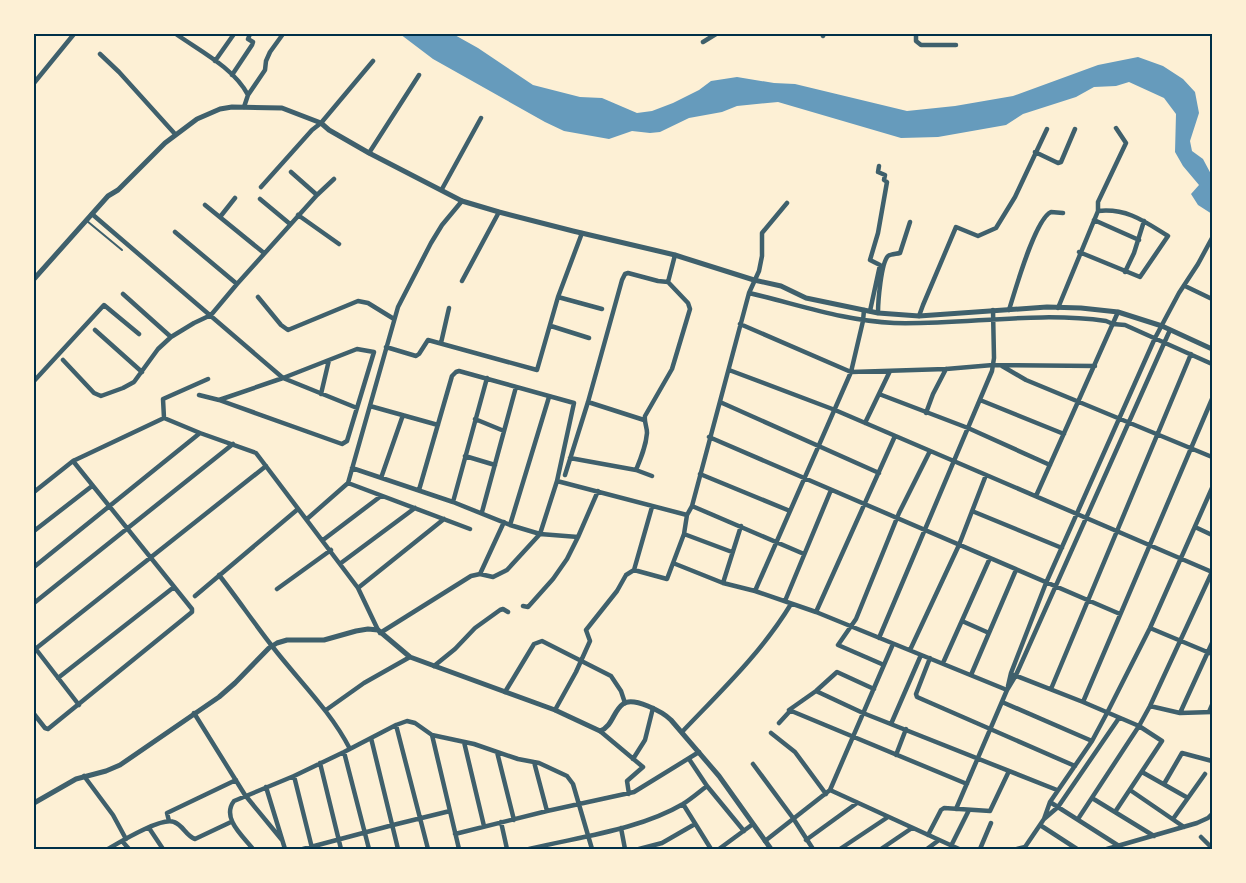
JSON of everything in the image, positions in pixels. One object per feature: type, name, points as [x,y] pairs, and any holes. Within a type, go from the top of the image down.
[{"type":"street","points":[[34,83],[74,34]]},
{"type":"street","points":[[176,34],[232,75],[248,95]]},
{"type":"street","points":[[215,61],[234,34]]},
{"type":"street","points":[[232,75],[252,45],[252,42],[248,39],[250,34]]},
{"type":"street","points":[[244,108],[248,95],[265,70],[270,52],[283,34]]},
{"type":"street","points":[[703,42],[716,34]]},
{"type":"street","points":[[916,34],[916,41],[922,45],[956,45]]},
{"type":"street","points":[[100,54],[175,134]]},
{"type":"street","points":[[260,187],[312,130],[321,123],[373,61]]},
{"type":"street","points":[[369,153],[419,74]]},
{"type":"street","points":[[34,279],[108,196],[118,190],[154,152],[175,134],[204,116],[232,107],[282,108],[321,123],[329,130],[369,153],[462,201],[582,233],[675,255],[754,280],[781,286],[806,298],[878,313],[920,316],[993,310],[1058,308],[1118,312],[1162,326],[1210,349],[1212,342]]},
{"type":"street","points":[[442,189],[481,118]]},
{"type":"street","points":[[1058,308],[1079,252],[1098,211],[1098,202],[1126,143],[1116,128]]},
{"type":"street","points":[[920,316],[922,305],[956,226],[978,236],[996,228],[1015,197],[1047,129]]},
{"type":"street","points":[[1036,152],[1058,163],[1061,162],[1076,129]]},
{"type":"street","points":[[755,591],[851,372],[863,321],[880,264],[870,260],[878,233],[887,182],[884,180],[885,174],[878,172],[878,166]]},
{"type":"street","points":[[291,172],[317,195]]},
{"type":"street","points":[[63,360],[94,392],[101,396],[105,396],[130,384],[170,337],[211,315],[298,215],[334,179]]},
{"type":"street","points":[[220,217],[235,198]]},
{"type":"street","points":[[260,199],[290,224]]},
{"type":"street","points":[[307,519],[348,483],[394,319],[403,295],[442,225],[462,201]]},
{"type":"street","points":[[634,570],[667,579],[684,534],[687,515],[692,506],[740,324],[749,293],[759,271],[762,256],[762,233],[787,203]]},
{"type":"street","points":[[205,205],[264,253]]},
{"type":"street","points":[[1079,252],[1140,278],[1168,236],[1144,221],[1122,211],[1098,211]]},
{"type":"street","points":[[462,281],[500,212]]},
{"type":"street","points":[[1009,310],[1030,246],[1044,217],[1051,212],[1063,213]]},
{"type":"street","points":[[92,214],[283,378],[357,408]]},
{"type":"street","points":[[298,215],[339,244]]},
{"type":"street","points":[[1094,220],[1139,240]]},
{"type":"street","points":[[1125,272],[1139,240],[1144,221]]},
{"type":"street","points":[[878,313],[879,290],[886,259],[891,254],[900,253],[910,222]]},
{"type":"street","points":[[175,232],[237,284]]},
{"type":"street","points":[[386,347],[416,356],[428,340],[537,370],[558,297],[582,233]]},
{"type":"street","points":[[956,809],[1007,690],[1011,673],[1046,582],[1155,338],[1212,238]]},
{"type":"street","points":[[668,282],[675,255]]},
{"type":"street","points":[[565,475],[588,402],[622,280],[625,274],[628,273],[668,282],[688,303],[690,309],[672,369],[660,392],[648,409],[644,420],[647,431],[646,444],[636,470]]},
{"type":"street","points":[[1185,286],[1212,299]]},
{"type":"street","points":[[749,293],[863,321],[927,323],[1059,318],[1092,319],[1125,325],[1212,364]]},
{"type":"street","points":[[123,294],[170,337]]},
{"type":"street","points":[[258,297],[281,325],[288,330],[358,301],[368,303],[394,319]]},
{"type":"street","points":[[558,297],[602,309]]},
{"type":"street","points":[[34,381],[104,305],[139,334]]},
{"type":"street","points":[[441,343],[449,308]]},
{"type":"street","points":[[879,638],[993,365],[993,310]]},
{"type":"street","points":[[1036,496],[1118,312]]},
{"type":"street","points":[[740,324],[851,372],[946,369],[993,365],[1095,366]]},
{"type":"street","points":[[551,326],[590,338]]},
{"type":"street","points":[[95,330],[142,372]]},
{"type":"street","points":[[1007,690],[1016,676],[1170,330]]},
{"type":"street","points":[[198,395],[219,400],[342,444],[347,441],[374,352],[358,349],[219,400]]},
{"type":"street","points":[[1051,689],[1191,354]]},
{"type":"street","points":[[321,394],[329,360]]},
{"type":"street","points":[[1001,365],[1017,376],[1212,457]]},
{"type":"street","points":[[926,413],[946,369]]},
{"type":"street","points":[[729,370],[835,410],[1212,572],[1150,706],[1078,819]]},
{"type":"street","points":[[865,423],[890,371]]},
{"type":"street","points":[[34,803],[76,779],[120,765],[228,690],[272,646],[282,641],[324,640],[356,631],[379,631],[471,576],[480,574],[493,577],[507,570],[540,534],[557,480],[575,405],[486,378],[459,372],[453,374],[419,490]]},
{"type":"street","points":[[453,502],[486,378]]},
{"type":"street","points":[[164,418],[164,398],[208,379]]},
{"type":"street","points":[[482,512],[516,387]]},
{"type":"street","points":[[879,394],[968,428],[1050,465]]},
{"type":"street","points":[[510,525],[549,397]]},
{"type":"street","points":[[1083,702],[1212,399]]},
{"type":"street","points":[[980,400],[1064,434]]},
{"type":"street","points":[[588,402],[644,420]]},
{"type":"street","points":[[720,402],[879,473]]},
{"type":"street","points":[[370,406],[438,425]]},
{"type":"street","points":[[381,478],[403,415]]},
{"type":"street","points":[[34,492],[73,461],[164,418],[255,452],[341,563],[358,588],[379,631],[410,657],[555,710],[600,731],[642,767],[627,780],[626,784],[629,794]]},
{"type":"street","points":[[475,419],[504,431]]},
{"type":"street","points":[[34,567],[200,433]]},
{"type":"street","points":[[816,612],[895,436]]},
{"type":"street","points":[[709,437],[1120,614]]},
{"type":"street","points":[[34,603],[233,444]]},
{"type":"street","points":[[884,665],[838,645],[852,627],[897,518],[930,450]]},
{"type":"street","points":[[465,456],[495,465]]},
{"type":"street","points":[[570,458],[636,470],[652,476]]},
{"type":"street","points":[[34,714],[45,728],[48,729],[190,615],[192,609],[73,461]]},
{"type":"street","points":[[79,705],[34,649],[266,466]]},
{"type":"street","points":[[352,468],[482,512],[510,525],[540,534],[578,537]]},
{"type":"street","points":[[700,474],[790,511]]},
{"type":"street","points":[[910,650],[959,545],[986,475]]},
{"type":"street","points":[[557,480],[687,515]]},
{"type":"street","points":[[348,483],[470,529]]},
{"type":"street","points":[[34,531],[92,486]]},
{"type":"street","points":[[1017,849],[1026,848],[1044,819],[1057,790],[1092,741],[1150,628],[1212,488]]},
{"type":"street","points":[[785,601],[831,490]]},
{"type":"street","points":[[523,606],[528,608],[553,579],[567,559],[598,491]]},
{"type":"street","points":[[323,540],[381,496]]},
{"type":"street","points":[[1206,503],[1212,506]]},
{"type":"street","points":[[692,506],[804,554]]},
{"type":"street","points":[[555,710],[582,660],[590,639],[586,630],[617,591],[626,575],[634,570],[652,507]]},
{"type":"street","points":[[341,563],[414,508]]},
{"type":"street","points":[[195,596],[298,509]]},
{"type":"street","points":[[972,511],[1062,548]]},
{"type":"street","points":[[358,588],[444,519]]},
{"type":"street","points":[[480,574],[504,522]]},
{"type":"street","points":[[723,583],[741,526]]},
{"type":"street","points":[[1195,528],[1212,535]]},
{"type":"street","points":[[684,534],[732,552]]},
{"type":"street","points":[[277,589],[331,550]]},
{"type":"street","points":[[942,663],[990,558]]},
{"type":"street","points":[[673,563],[723,583],[755,591],[816,612],[1007,690]]},
{"type":"street","points":[[971,674],[1016,570]]},
{"type":"street","points":[[219,575],[272,646],[326,710],[350,749]]},
{"type":"street","points":[[58,678],[174,587]]},
{"type":"street","points":[[682,732],[750,658],[779,623],[791,604]]},
{"type":"street","points":[[434,666],[455,650],[474,628],[500,610],[503,609],[508,612]]},
{"type":"street","points":[[962,620],[989,633]]},
{"type":"street","points":[[1150,628],[1210,654]]},
{"type":"street","points":[[505,692],[534,644],[542,640],[611,676],[622,691],[625,703]]},
{"type":"street","points":[[1180,712],[1210,654],[1212,643]]},
{"type":"street","points":[[765,841],[828,792],[893,644]]},
{"type":"street","points":[[891,724],[921,655]]},
{"type":"street","points":[[326,710],[364,682],[410,657]]},
{"type":"street","points":[[930,658],[915,696],[1075,766]]},
{"type":"street","points":[[779,723],[790,709],[816,691],[837,672],[874,688]]},
{"type":"street","points":[[1011,673],[1139,726],[1162,741],[1115,812]]},
{"type":"street","points":[[816,691],[863,713],[978,757],[1057,790]]},
{"type":"street","points":[[1002,702],[1092,741]]},
{"type":"street","points":[[625,703],[636,703],[668,716],[699,752],[754,824],[770,849]]},
{"type":"street","points":[[600,731],[610,723],[625,703]]},
{"type":"street","points":[[1150,706],[1180,712],[1211,712],[1212,705]]},
{"type":"street","points":[[633,759],[645,740],[652,708]]},
{"type":"street","points":[[790,711],[966,784]]},
{"type":"street","points":[[194,713],[246,795],[282,840]]},
{"type":"street","points":[[1044,819],[1058,807],[1119,718]]},
{"type":"street","points":[[253,849],[232,822],[230,815],[231,805],[234,801],[294,776],[396,725],[411,721],[432,735],[534,762],[552,768],[571,779],[580,803],[592,849]]},
{"type":"street","points":[[396,725],[428,849]]},
{"type":"street","points":[[896,755],[906,729]]},
{"type":"street","points":[[771,733],[795,752],[828,792],[959,849]]},
{"type":"street","points":[[432,735],[459,849]]},
{"type":"street","points":[[371,738],[398,849]]},
{"type":"street","points":[[464,742],[484,826]]},
{"type":"street","points":[[344,752],[369,849]]},
{"type":"street","points":[[497,752],[514,820]]},
{"type":"street","points":[[455,834],[580,803],[629,794],[699,752]]},
{"type":"street","points":[[1164,784],[1182,753],[1212,761]]},
{"type":"street","points":[[689,759],[707,786],[744,831]]},
{"type":"street","points":[[534,762],[547,811]]},
{"type":"street","points":[[320,763],[342,849]]},
{"type":"street","points":[[753,764],[793,818],[813,849]]},
{"type":"street","points":[[928,835],[941,810],[944,808],[990,811],[1009,771]]},
{"type":"street","points":[[1142,772],[1188,798]]},
{"type":"street","points":[[1172,819],[1205,774]]},
{"type":"street","points":[[84,776],[113,815],[129,849]]},
{"type":"street","points":[[294,776],[312,848]]},
{"type":"street","points":[[170,821],[167,813],[236,780]]},
{"type":"street","points":[[528,849],[621,828],[654,818],[683,804],[707,786]]},
{"type":"street","points":[[266,787],[285,849]]},
{"type":"street","points":[[1130,790],[1184,827]]},
{"type":"street","points":[[1092,798],[1154,836]]},
{"type":"street","points":[[1050,802],[1119,846]]},
{"type":"street","points":[[806,840],[857,803]]},
{"type":"street","points":[[683,804],[711,849]]},
{"type":"street","points":[[952,846],[969,810]]},
{"type":"street","points":[[303,849],[450,811]]},
{"type":"street","points":[[1107,849],[1184,827],[1208,818],[1212,814]]},
{"type":"street","points":[[840,849],[888,817]]},
{"type":"street","points":[[108,849],[148,828],[170,821],[176,822],[190,837],[195,839],[232,822]]},
{"type":"street","points":[[502,822],[507,849]]},
{"type":"street","points":[[980,849],[991,823]]},
{"type":"street","points":[[639,849],[662,843],[695,824]]},
{"type":"street","points":[[719,849],[754,824]]},
{"type":"street","points":[[1040,825],[1077,849]]},
{"type":"street","points":[[148,828],[163,849]]},
{"type":"street","points":[[621,828],[625,849]]},
{"type":"street","points":[[882,849],[912,828]]},
{"type":"street","points":[[1201,837],[1212,848]]},
{"type":"street","points":[[927,849],[939,840]]},
{"type":"street","points":[[554,843],[556,849]]},
{"type":"lane","points":[[86,220],[122,250]]},
{"type":"water","points":[[400,34],[453,34],[478,48],[533,85],[580,97],[602,98],[637,113],[652,111],[673,103],[699,90],[711,81],[737,77],[774,83],[795,84],[907,111],[955,106],[1013,96],[1098,65],[1138,57],[1163,66],[1183,79],[1195,92],[1199,113],[1190,141],[1192,151],[1203,159],[1212,176],[1212,214],[1198,205],[1191,194],[1199,185],[1183,166],[1175,152],[1176,114],[1164,98],[1129,82],[1116,86],[1094,87],[1076,97],[1023,114],[1006,125],[938,137],[901,138],[778,102],[737,106],[722,112],[689,118],[660,132],[632,131],[609,139],[564,131],[545,122],[433,59]]}]
